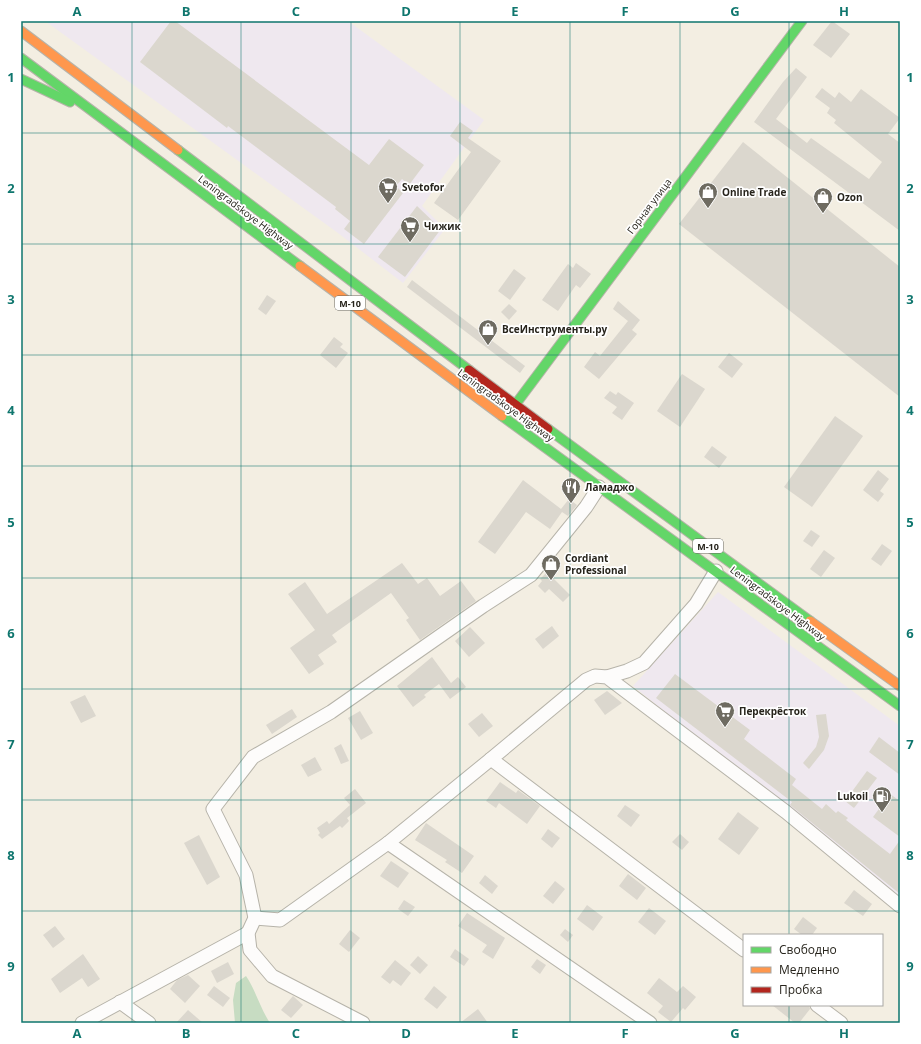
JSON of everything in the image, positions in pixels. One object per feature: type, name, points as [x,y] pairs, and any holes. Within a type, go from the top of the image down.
[{"type":"main road","name":"Горная улица","points":[[515,405],[802,21]]},
{"type":"main road","name":"Leningradskoye Highway","points":[[21,31],[515,405],[900,686]]},
{"type":"main road","name":"Leningradskoye Highway","points":[[21,58],[598,487],[716,571],[900,706]]},
{"type":"main road","points":[[21,79],[98,115]]},
{"type":"street","points":[[364,1023],[272,976],[250,950],[248,934],[255,918],[246,875],[214,809],[253,757],[331,712],[483,606],[531,575],[586,507],[598,487]]},
{"type":"street","points":[[255,918],[280,920],[388,844],[586,680],[595,676],[608,677],[627,671],[644,663],[696,604],[716,571]]},
{"type":"street","points":[[608,677],[786,812],[900,906]]},
{"type":"street","points":[[491,759],[743,949]]},
{"type":"street","points":[[388,844],[650,1023]]},
{"type":"street","points":[[82,1023],[248,934]]},
{"type":"street","points":[[120,1002],[149,1023]]},
{"type":"street","points":[[818,1006],[841,1023]]},
{"type":"shaded area","points":[[45,21],[348,21],[484,120],[422,206],[445,229],[403,283],[338,233]]},
{"type":"shaded area","points":[[718,592],[900,726],[900,901],[633,686]]},
{"type":"green space","points":[[246,976],[270,1023],[235,1023],[233,1000],[236,983]]},
{"type":"building","points":[[171,21],[175,21],[369,165],[389,139],[424,165],[409,185],[402,179],[396,186],[403,193],[364,244],[344,229],[350,221],[335,209],[336,207],[228,126],[227,128],[140,62]]},
{"type":"building","points":[[832,21],[850,34],[831,58],[813,45]]},
{"type":"building","points":[[796,68],[807,77],[776,119],[807,143],[811,138],[869,179],[882,162],[834,123],[836,120],[827,113],[830,108],[815,97],[822,88],[835,98],[839,92],[851,102],[861,89],[900,118],[888,134],[900,143],[900,231],[754,122],[783,82]]},
{"type":"building","points":[[460,122],[473,131],[468,138],[501,161],[458,220],[434,203],[471,152],[450,136]]},
{"type":"building","points":[[743,142],[900,267],[900,397],[679,224]]},
{"type":"building","name":"Чижик","points":[[417,206],[441,229],[405,277],[378,257]]},
{"type":"building","points":[[576,263],[591,274],[580,288],[576,285],[558,311],[542,300],[568,264],[573,268]]},
{"type":"building","points":[[514,269],[526,278],[510,300],[498,291]]},
{"type":"building","points":[[412,280],[525,366],[520,373],[407,287]]},
{"type":"building","points":[[267,295],[276,301],[266,315],[258,309]]},
{"type":"building","points":[[618,301],[640,320],[632,330],[637,334],[599,379],[584,367],[595,352],[600,356],[628,321],[613,309]]},
{"type":"building","points":[[509,304],[517,311],[509,320],[501,312]]},
{"type":"building","points":[[334,337],[343,344],[340,347],[348,353],[336,368],[320,355]]},
{"type":"building","points":[[729,353],[743,364],[732,378],[718,367]]},
{"type":"building","points":[[682,374],[705,389],[680,427],[657,411]]},
{"type":"building","points":[[610,391],[616,395],[618,392],[634,403],[622,420],[612,413],[617,407],[604,398]]},
{"type":"building","points":[[835,416],[863,436],[812,507],[784,487]]},
{"type":"building","points":[[712,446],[727,457],[719,468],[704,457]]},
{"type":"building","points":[[878,470],[889,479],[880,491],[884,494],[878,502],[863,490]]},
{"type":"building","points":[[523,480],[561,509],[569,499],[577,505],[568,516],[562,512],[550,529],[526,512],[495,554],[478,542]]},
{"type":"building","points":[[811,530],[820,536],[812,547],[803,541]]},
{"type":"building","points":[[882,544],[892,551],[881,566],[871,559]]},
{"type":"building","points":[[824,550],[835,558],[821,577],[810,569]]},
{"type":"building","points":[[402,563],[418,584],[427,578],[440,596],[461,581],[476,601],[420,640],[406,620],[409,618],[391,593],[332,635],[337,642],[318,655],[324,664],[309,674],[290,648],[315,630],[288,594],[305,582],[327,614]]},
{"type":"building","points":[[547,572],[570,595],[563,602],[549,589],[545,593],[538,586],[542,581],[540,579]]},
{"type":"building","points":[[552,626],[559,636],[543,649],[535,639]]},
{"type":"building","points":[[470,627],[485,643],[469,657],[455,641]]},
{"type":"building","points":[[432,657],[451,683],[458,677],[466,687],[450,699],[439,684],[424,695],[426,697],[413,707],[397,686]]},
{"type":"building","points":[[675,674],[750,730],[744,739],[796,779],[792,785],[822,809],[826,804],[836,813],[838,811],[848,818],[846,820],[890,854],[900,840],[900,894],[790,805],[792,802],[656,698]]},
{"type":"building","points":[[607,691],[622,703],[605,715],[594,700]]},
{"type":"building","points":[[85,695],[96,716],[81,723],[70,702]]},
{"type":"building","points":[[292,709],[297,717],[272,734],[266,725]]},
{"type":"building","points":[[360,711],[373,733],[361,740],[348,718]]},
{"type":"building","points":[[482,713],[493,726],[479,737],[468,724]]},
{"type":"building","points":[[826,714],[829,736],[824,750],[809,769],[803,763],[816,747],[819,737],[816,715]]},
{"type":"building","points":[[879,737],[900,753],[900,775],[869,752]]},
{"type":"building","points":[[341,744],[349,761],[341,764],[334,748]]},
{"type":"building","points":[[315,757],[322,770],[308,777],[301,765]]},
{"type":"building","points":[[867,771],[877,778],[854,808],[845,801]]},
{"type":"building","points":[[500,782],[516,793],[518,790],[540,806],[527,824],[499,803],[496,808],[486,801]]},
{"type":"building","points":[[355,789],[366,803],[347,818],[349,821],[342,828],[340,826],[322,839],[318,835],[320,833],[317,828],[327,821],[329,824],[350,805],[344,798]]},
{"type":"building","points":[[890,794],[900,801],[900,837],[873,817]]},
{"type":"building","points":[[625,805],[640,815],[631,827],[617,816]]},
{"type":"building","points":[[738,812],[759,828],[739,855],[718,839]]},
{"type":"building","points":[[426,823],[474,856],[462,873],[445,862],[447,860],[415,840]]},
{"type":"building","points":[[548,829],[560,838],[552,848],[541,839]]},
{"type":"building","points":[[680,834],[689,842],[682,850],[672,842]]},
{"type":"building","points":[[199,835],[220,877],[207,885],[184,843]]},
{"type":"building","points":[[391,861],[409,873],[398,888],[380,876]]},
{"type":"building","points":[[628,874],[646,888],[637,900],[619,886]]},
{"type":"building","points":[[485,875],[498,886],[492,894],[479,883]]},
{"type":"building","points":[[555,881],[565,889],[553,904],[543,896]]},
{"type":"building","points":[[854,890],[872,904],[863,916],[844,903]]},
{"type":"building","points":[[404,900],[415,907],[408,916],[398,909]]},
{"type":"building","points":[[587,905],[603,917],[593,931],[577,919]]},
{"type":"building","points":[[649,908],[666,921],[655,935],[638,922]]},
{"type":"building","points":[[467,913],[505,938],[493,959],[482,952],[487,945],[458,926]]},
{"type":"building","points":[[803,917],[817,928],[813,934],[801,934],[794,929]]},
{"type":"building","points":[[55,926],[65,939],[53,948],[43,935]]},
{"type":"building","points":[[565,929],[573,935],[568,942],[560,935]]},
{"type":"building","points":[[350,930],[360,938],[349,952],[339,944]]},
{"type":"building","points":[[455,949],[469,959],[464,966],[450,957]]},
{"type":"building","points":[[83,954],[100,979],[88,987],[82,978],[60,993],[51,979]]},
{"type":"building","points":[[418,956],[428,965],[420,974],[410,965]]},
{"type":"building","points":[[537,959],[546,965],[540,974],[531,967]]},
{"type":"building","points":[[395,960],[411,973],[401,986],[393,980],[390,984],[381,977]]},
{"type":"building","points":[[228,962],[234,974],[217,983],[211,971]]},
{"type":"building","points":[[188,975],[200,986],[185,1003],[170,989],[177,980]]},
{"type":"building","points":[[659,978],[677,992],[683,986],[696,997],[685,1010],[683,1008],[671,1022],[658,1012],[663,1006],[647,993]]},
{"type":"building","points":[[214,986],[230,998],[223,1007],[207,995]]},
{"type":"building","points":[[434,986],[447,997],[437,1009],[424,999]]},
{"type":"building","points":[[293,996],[303,1005],[291,1018],[281,1010]]},
{"type":"building","points":[[773,1006],[809,1006],[810,1009],[799,1023],[795,1023]]},
{"type":"building","points":[[478,1009],[488,1023],[460,1023]]},
{"type":"building","points":[[188,1010],[203,1023],[176,1023]]},
{"type":"traffic: fast","points":[[515,405],[802,21]]},
{"type":"traffic: fast","points":[[21,58],[300,266]]},
{"type":"traffic: fast","points":[[21,79],[70,102]]},
{"type":"traffic: fast","points":[[178,150],[469,370]]},
{"type":"traffic: fast","points":[[502,416],[900,706]]},
{"type":"traffic: fast","points":[[548,429],[810,621]]},
{"type":"traffic: slow","points":[[21,31],[178,150]]},
{"type":"traffic: slow","points":[[300,266],[502,416]]},
{"type":"traffic: slow","points":[[810,621],[900,686]]},
{"type":"traffic: jam","points":[[469,370],[548,429]]},
{"type":"place","name":"Svetofor","points":[[388,204]]},
{"type":"place","name":"Online Trade","points":[[708,209]]},
{"type":"place","name":"Ozon","points":[[823,214]]},
{"type":"place","name":"Чижик","points":[[410,243]]},
{"type":"place","name":"ВсеИнструменты.ру","points":[[488,346]]},
{"type":"place","name":"Ламаджо","points":[[571,504]]},
{"type":"place","name":"Cordiant Professional","points":[[551,581]]},
{"type":"place","name":"Перекрёсток","points":[[725,728]]},
{"type":"place","name":"Lukoil","points":[[882,813]]}]
